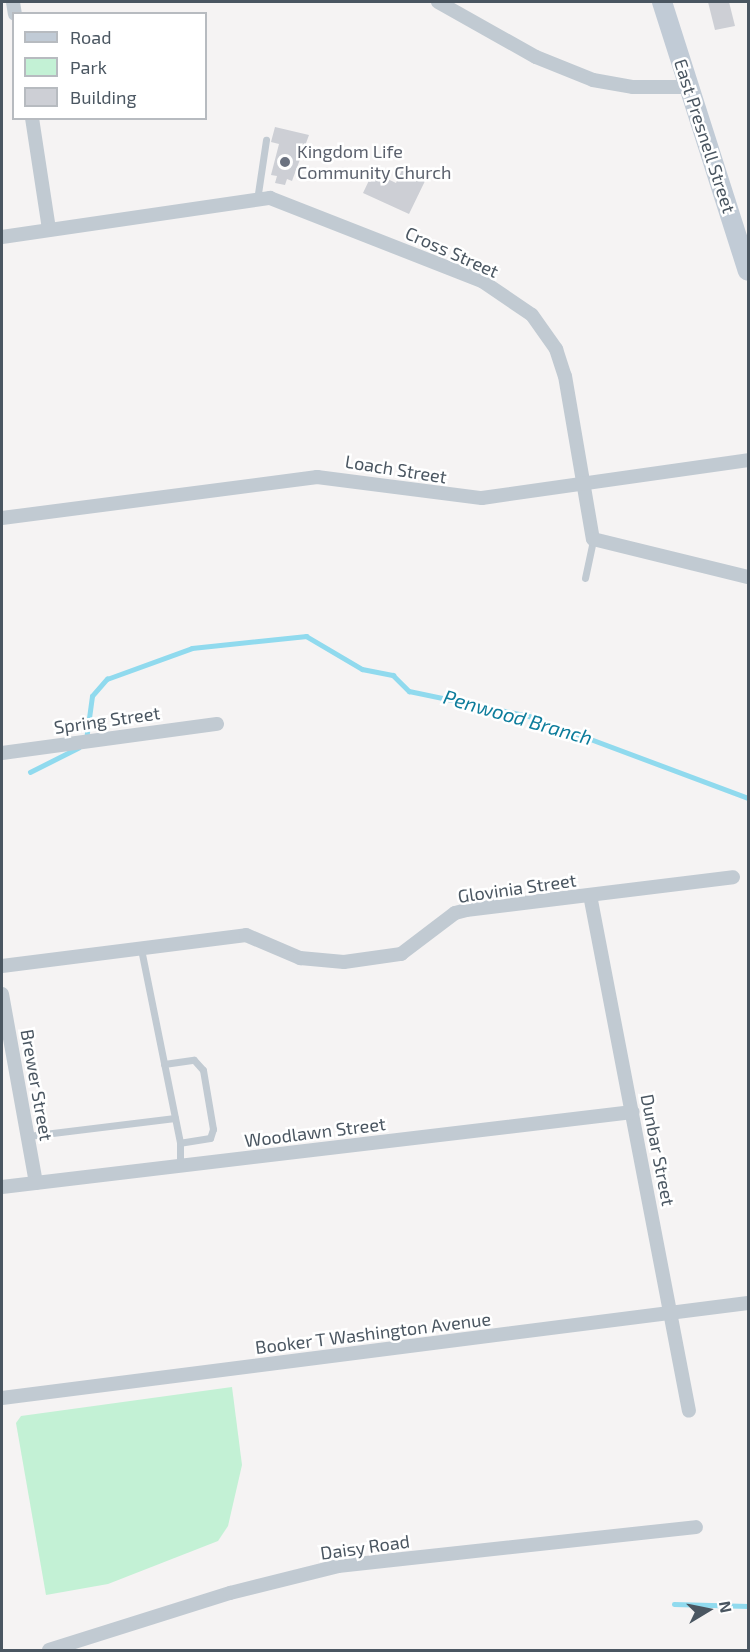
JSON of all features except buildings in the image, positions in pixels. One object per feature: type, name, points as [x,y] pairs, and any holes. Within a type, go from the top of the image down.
[{"type":"main road","name":"East Presnell Street","points":[[662,2],[748,271]]},
{"type":"street","points":[[438,2],[536,57],[593,80],[633,87],[689,87]]},
{"type":"street","points":[[32,120],[49,229]]},
{"type":"street","name":"Cross Street","points":[[2,237],[270,198],[316,214],[482,281],[532,315],[556,349],[565,376],[580,484],[593,539]]},
{"type":"street","name":"Loach Street","points":[[2,518],[317,477],[483,498],[748,460]]},
{"type":"street","points":[[593,539],[748,577]]},
{"type":"street","name":"Spring Street","points":[[2,753],[217,724]]},
{"type":"street","name":"Glovinia Street","points":[[2,966],[246,935],[300,958],[344,962],[401,954],[455,913],[466,910],[733,877]]},
{"type":"street","name":"Dunbar Street","points":[[590,896],[689,1411]]},
{"type":"street","name":"Brewer Street","points":[[2,994],[36,1183]]},
{"type":"street","name":"Woodlawn Street","points":[[2,1187],[633,1112]]},
{"type":"street","name":"Booker T Washington Avenue","points":[[2,1398],[748,1303]]},
{"type":"street","name":"Daisy Road","points":[[49,1650],[230,1593],[338,1566],[696,1527]]},
{"type":"lane","points":[[257,200],[266,140]]},
{"type":"lane","points":[[585,578],[593,539]]},
{"type":"lane","points":[[141,949],[180,1143],[180,1166]]},
{"type":"lane","points":[[164,1064],[194,1060],[203,1070],[213,1129],[210,1138],[180,1143]]},
{"type":"lane","points":[[28,1136],[175,1118]]},
{"type":"green space","points":[[232,1387],[242,1465],[228,1526],[218,1541],[108,1584],[46,1595],[16,1423],[21,1416]]},
{"type":"waterway","name":"Penwood Branch","points":[[86,740],[92,696],[107,679],[192,648],[306,636],[362,669],[393,675],[409,691],[529,716],[748,798]]},
{"type":"waterway","name":"Penwood Branch","points":[[30,772],[78,748]]},
{"type":"waterway","points":[[674,1604],[748,1606]]},
{"type":"place","name":"Kingdom Life Community Church","points":[[285,162]]}]
